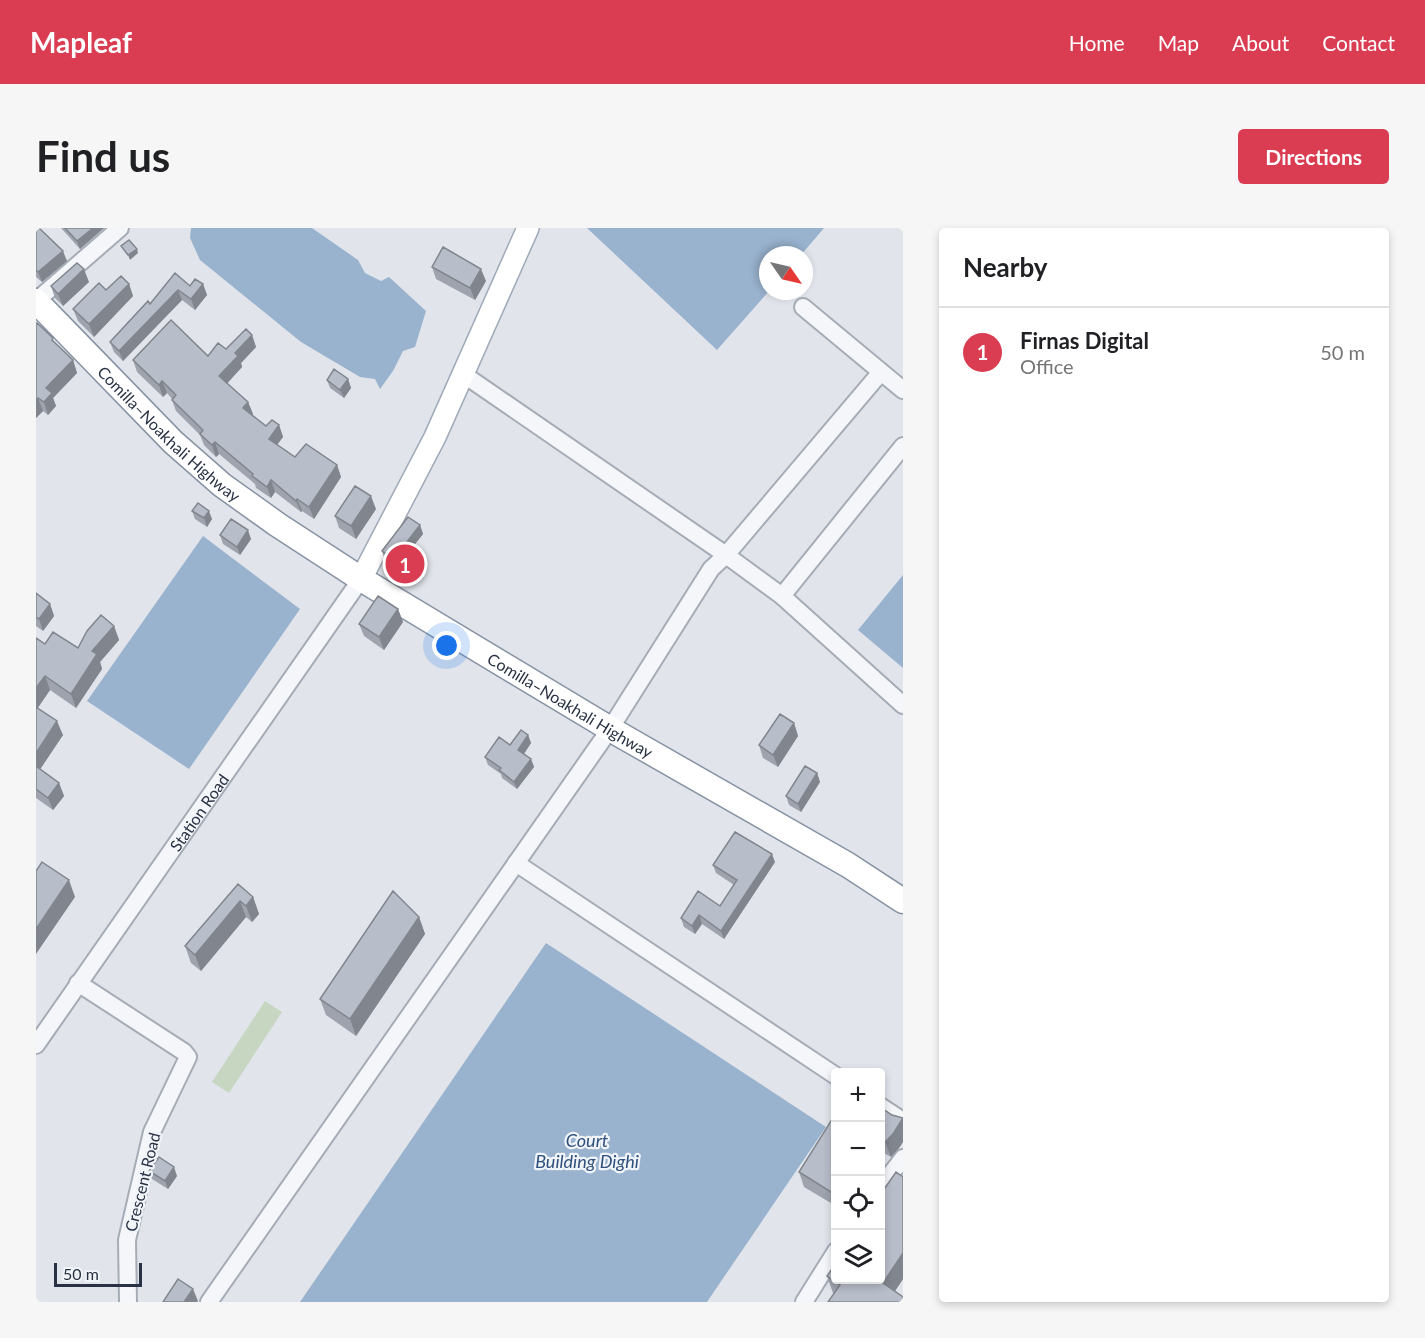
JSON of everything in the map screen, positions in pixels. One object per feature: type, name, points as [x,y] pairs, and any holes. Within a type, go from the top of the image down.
[{"type":"highway","name":"Comilla–Noakhali Highway","points":[[36,301],[173,442],[222,485],[362,579],[610,729],[848,865],[903,901]]},
{"type":"main road","points":[[362,579],[435,437],[528,228]]},
{"type":"street","points":[[36,301],[120,228]]},
{"type":"street","points":[[803,307],[903,390]]},
{"type":"street","points":[[209,1302],[610,729],[711,569],[726,555],[881,372]]},
{"type":"street","points":[[463,374],[782,596],[903,705]]},
{"type":"street","points":[[782,596],[903,446]]},
{"type":"street","name":"Station Road","points":[[36,1045],[362,579]]},
{"type":"street","points":[[516,863],[831,1073]]},
{"type":"street","name":"Crescent Road","points":[[78,983],[184,1052],[188,1057],[152,1132],[127,1240],[128,1302]]},
{"type":"street","points":[[885,1109],[903,1121]]},
{"type":"street","points":[[885,1181],[903,1158]]},
{"type":"street","points":[[804,1302],[831,1259]]},
{"type":"green space","points":[[265,1001],[282,1012],[229,1093],[212,1082]]},
{"type":"water","points":[[191,228],[312,228],[358,260],[365,273],[381,281],[389,277],[426,311],[415,347],[403,351],[393,371],[380,389],[375,379],[360,377],[301,342],[200,260],[190,238]]},
{"type":"water","points":[[587,228],[824,228],[809,246],[759,246],[759,300],[761,300],[717,350]]},
{"type":"water","points":[[203,536],[300,609],[189,769],[87,701]]},
{"type":"water","points":[[903,575],[903,668],[858,630]]},
{"type":"water","name":"Court Building Dighi","points":[[546,943],[826,1127],[707,1302],[300,1302]]},
{"type":"building","points":[[36,228],[39,228],[63,251],[38,272],[36,270]]},
{"type":"building","points":[[65,228],[93,228],[77,241]]},
{"type":"building","points":[[129,240],[137,249],[128,255],[121,246]]},
{"type":"building","points":[[443,247],[481,269],[470,288],[432,267]]},
{"type":"building","points":[[77,263],[84,269],[58,294],[51,286]]},
{"type":"building","points":[[175,273],[190,286],[195,279],[203,284],[191,299],[178,290],[119,351],[110,342],[148,301],[150,304]]},
{"type":"building","points":[[121,276],[129,284],[89,324],[73,309],[99,283],[106,290]]},
{"type":"building","points":[[171,320],[208,356],[218,343],[226,349],[246,329],[252,335],[235,353],[238,356],[219,376],[248,402],[243,408],[266,426],[272,420],[279,425],[269,439],[295,457],[306,444],[337,465],[309,507],[297,499],[296,501],[271,480],[267,487],[215,442],[212,445],[200,434],[203,430],[172,400],[176,395],[162,381],[159,385],[133,360]]},
{"type":"building","points":[[37,323],[73,360],[46,388],[52,393],[44,402],[38,398],[36,400]]},
{"type":"building","points":[[334,369],[348,379],[340,390],[327,380]]},
{"type":"building","points":[[355,486],[371,496],[351,526],[335,516]]},
{"type":"building","points":[[198,503],[209,511],[204,518],[192,511]]},
{"type":"building","points":[[408,517],[420,525],[393,560],[382,551]]},
{"type":"building","points":[[231,519],[248,530],[237,547],[220,535]]},
{"type":"building","points":[[36,593],[50,604],[39,619],[36,617]]},
{"type":"building","points":[[378,596],[398,609],[379,637],[359,624]]},
{"type":"building","points":[[101,615],[114,626],[92,651],[97,654],[71,694],[45,676],[36,688],[36,638],[45,644],[53,632],[78,648],[87,631]]},
{"type":"building","points":[[36,707],[57,721],[36,753]]},
{"type":"building","points":[[780,714],[794,723],[773,755],[759,745]]},
{"type":"building","points":[[521,730],[528,735],[518,750],[531,759],[514,782],[499,770],[501,768],[485,757],[499,737],[510,745]]},
{"type":"building","points":[[36,766],[59,783],[48,798],[36,789]]},
{"type":"building","points":[[805,766],[817,773],[798,804],[786,796]]},
{"type":"building","points":[[735,832],[772,854],[721,931],[699,915],[692,926],[681,918],[698,891],[720,906],[737,880],[713,865]]},
{"type":"building","points":[[42,862],[69,880],[36,929],[36,871]]},
{"type":"building","points":[[238,884],[253,897],[246,906],[240,901],[195,955],[185,946]]},
{"type":"building","points":[[393,891],[419,917],[350,1019],[320,999]]},
{"type":"building","points":[[885,1110],[903,1118],[885,1142]]},
{"type":"building","points":[[831,1121],[831,1192],[799,1172]]},
{"type":"building","points":[[159,1157],[174,1167],[165,1181],[149,1171]]},
{"type":"building","points":[[896,1172],[903,1177],[903,1253],[885,1280],[885,1230],[885,1188]]},
{"type":"building","points":[[178,1279],[193,1289],[184,1302],[163,1302]]},
{"type":"building","points":[[884,1284],[903,1297],[903,1302],[828,1302],[840,1285]]},
{"type":"place","name":"Firnas Digital","points":[[405,564]]}]
